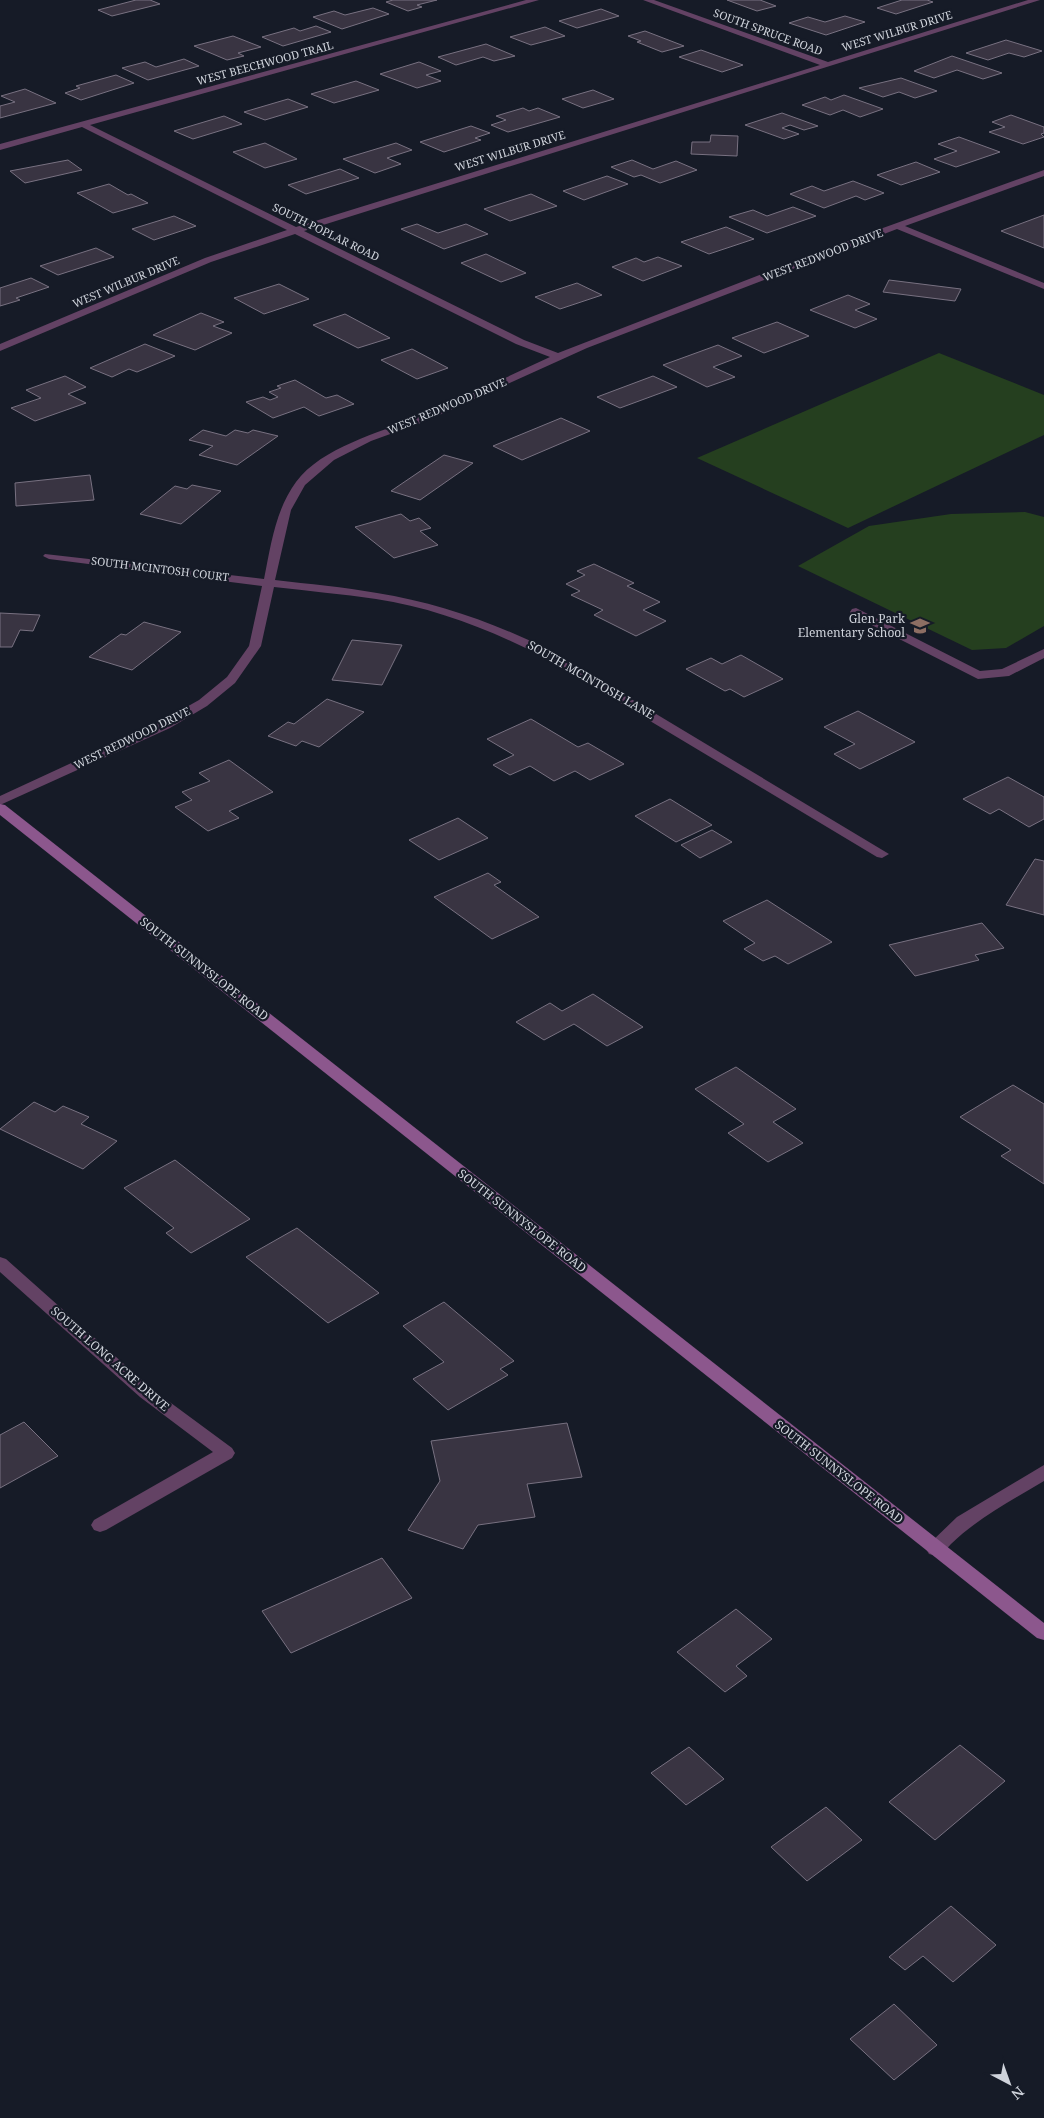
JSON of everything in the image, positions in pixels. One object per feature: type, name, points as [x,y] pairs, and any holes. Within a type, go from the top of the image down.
[{"type":"street","name":"WEST BEECHWOOD TRAIL","points":[[0,147],[85,126],[535,0]]},
{"type":"street","name":"SOUTH SPRUCE ROAD","points":[[646,0],[826,64]]},
{"type":"street","name":"WEST WILBUR DRIVE","points":[[0,348],[208,260],[296,230],[1036,0]]},
{"type":"street","name":"SOUTH POPLAR ROAD","points":[[85,126],[520,342],[558,357]]},
{"type":"street","name":"WEST REDWOOD DRIVE","points":[[0,801],[165,725],[203,703],[231,680],[255,646],[285,510],[301,483],[315,468],[345,449],[422,419],[558,357],[897,226],[1044,173]]},
{"type":"street","points":[[897,226],[1044,286]]},
{"type":"street","name":"SOUTH MCINTOSH COURT","points":[[49,556],[270,582]]},
{"type":"street","name":"SOUTH MCINTOSH LANE","points":[[270,582],[377,596],[429,606],[479,622],[514,636],[549,654],[882,854]]},
{"type":"street","points":[[856,612],[978,676],[1005,673],[1044,653]]},
{"type":"street","name":"SOUTH SUNNYSLOPE ROAD","points":[[0,808],[935,1549],[1044,1633]]},
{"type":"street","name":"SOUTH LONG ACRE DRIVE","points":[[0,1263],[146,1393],[226,1453],[100,1525]]},
{"type":"street","points":[[935,1549],[963,1522],[1044,1472]]},
{"type":"green space","points":[[939,353],[1044,395],[1044,435],[848,528],[697,458]]},
{"type":"green space","points":[[1025,512],[1044,517],[1044,626],[1006,648],[972,650],[798,566],[869,526],[951,514]]},
{"type":"building","points":[[136,0],[150,0],[160,4],[112,16],[98,10]]},
{"type":"building","points":[[393,0],[437,0],[417,5],[422,7],[408,11],[386,2]]},
{"type":"building","points":[[727,0],[760,0],[776,6],[757,11]]},
{"type":"building","points":[[902,0],[927,0],[933,2],[896,14],[877,8]]},
{"type":"building","points":[[373,8],[389,14],[342,29],[313,17],[334,11],[345,15]]},
{"type":"building","points":[[601,9],[619,16],[577,28],[559,21]]},
{"type":"building","points":[[845,16],[865,22],[826,35],[789,23],[808,17],[825,22]]},
{"type":"building","points":[[316,26],[331,32],[283,46],[262,37],[294,28],[300,31]]},
{"type":"building","points":[[545,27],[565,36],[531,45],[510,37]]},
{"type":"building","points":[[645,31],[684,46],[662,52],[637,42],[641,41],[628,36]]},
{"type":"building","points":[[233,36],[261,47],[238,53],[244,56],[227,60],[194,46]]},
{"type":"building","points":[[1006,40],[1042,51],[1024,57],[1009,53],[988,60],[966,53]]},
{"type":"building","points":[[486,44],[515,56],[494,61],[483,57],[456,65],[438,57]]},
{"type":"building","points":[[701,50],[743,65],[722,72],[679,57]]},
{"type":"building","points":[[952,56],[1002,73],[983,79],[957,70],[934,78],[914,71]]},
{"type":"building","points":[[184,59],[199,66],[148,80],[122,68],[145,62],[156,67]]},
{"type":"building","points":[[419,62],[441,71],[426,75],[441,81],[417,88],[380,74]]},
{"type":"building","points":[[116,75],[134,83],[81,100],[65,93],[80,88],[76,86]]},
{"type":"building","points":[[901,78],[937,91],[915,98],[899,92],[883,97],[859,88]]},
{"type":"building","points":[[356,81],[379,90],[334,103],[311,94]]},
{"type":"building","points":[[25,89],[56,103],[0,118],[0,106],[15,102],[1,96]]},
{"type":"building","points":[[593,90],[614,99],[583,108],[562,99]]},
{"type":"building","points":[[844,95],[883,109],[860,117],[843,110],[830,115],[802,105],[825,97],[831,100]]},
{"type":"building","points":[[288,99],[308,107],[265,120],[244,112]]},
{"type":"building","points":[[523,108],[529,111],[538,108],[560,117],[508,132],[491,125],[506,120],[496,116]]},
{"type":"building","points":[[782,113],[818,126],[804,130],[790,125],[782,128],[799,134],[784,139],[745,125]]},
{"type":"building","points":[[1011,115],[1044,127],[1044,133],[1041,134],[1044,137],[1023,144],[989,132],[1005,127],[992,122]]},
{"type":"building","points":[[224,116],[242,124],[193,139],[174,131]]},
{"type":"building","points":[[471,126],[490,133],[475,138],[481,140],[444,152],[420,142]]},
{"type":"building","points":[[711,135],[738,136],[737,156],[691,154],[692,142],[710,142]]},
{"type":"building","points":[[959,137],[1000,152],[956,167],[934,159],[957,151],[938,144]]},
{"type":"building","points":[[265,143],[297,159],[265,168],[233,152]]},
{"type":"building","points":[[396,143],[412,150],[387,158],[401,164],[375,173],[343,159]]},
{"type":"building","points":[[68,160],[82,170],[25,183],[10,171]]},
{"type":"building","points":[[632,160],[653,169],[676,161],[697,170],[660,183],[641,175],[634,177],[611,167]]},
{"type":"building","points":[[916,162],[940,172],[901,185],[877,175]]},
{"type":"building","points":[[340,169],[359,178],[306,194],[288,185]]},
{"type":"building","points":[[607,176],[628,184],[584,200],[563,191]]},
{"type":"building","points":[[853,181],[884,193],[865,200],[856,196],[824,208],[790,194],[812,186],[824,191]]},
{"type":"building","points":[[109,184],[128,195],[131,194],[148,203],[113,213],[77,193]]},
{"type":"building","points":[[531,194],[557,206],[510,221],[484,209]]},
{"type":"building","points":[[793,207],[816,216],[767,233],[729,217],[753,210],[767,216]]},
{"type":"building","points":[[1044,215],[1044,248],[1001,231]]},
{"type":"building","points":[[174,216],[196,226],[154,240],[132,229]]},
{"type":"building","points":[[417,224],[438,233],[466,224],[488,234],[444,249],[401,229]]},
{"type":"building","points":[[726,227],[754,239],[709,254],[681,242]]},
{"type":"building","points":[[96,248],[114,257],[58,275],[40,266]]},
{"type":"building","points":[[486,254],[526,273],[501,282],[461,263]]},
{"type":"building","points":[[658,257],[682,266],[643,281],[612,267],[636,258],[644,262]]},
{"type":"building","points":[[31,278],[49,287],[16,298],[20,300],[0,306],[0,288]]},
{"type":"building","points":[[889,280],[961,289],[955,301],[883,292]]},
{"type":"building","points":[[577,283],[602,295],[560,309],[535,297]]},
{"type":"building","points":[[279,284],[309,299],[264,314],[234,298]]},
{"type":"building","points":[[848,295],[870,304],[855,310],[877,319],[855,328],[810,310]]},
{"type":"building","points":[[201,313],[224,322],[213,326],[232,333],[195,350],[153,335]]},
{"type":"building","points":[[345,314],[390,338],[358,348],[313,325]]},
{"type":"building","points":[[777,322],[809,336],[764,353],[732,338]]},
{"type":"building","points":[[145,344],[175,356],[137,372],[129,369],[112,377],[90,368]]},
{"type":"building","points":[[718,345],[742,356],[713,367],[735,377],[707,387],[663,365]]},
{"type":"building","points":[[412,349],[448,368],[417,379],[381,360]]},
{"type":"building","points":[[65,376],[86,387],[68,394],[86,403],[35,421],[11,408],[41,398],[26,390]]},
{"type":"building","points":[[653,376],[677,387],[620,408],[597,397]]},
{"type":"building","points":[[295,380],[326,398],[337,395],[354,404],[319,416],[304,407],[273,418],[246,402],[263,397],[270,400],[278,397],[269,392],[281,388],[277,386]]},
{"type":"building","points":[[561,418],[590,431],[522,460],[493,446]]},
{"type":"building","points":[[203,430],[226,436],[235,430],[248,433],[253,430],[278,436],[237,465],[199,455],[213,446],[189,440]]},
{"type":"building","points":[[444,455],[473,463],[420,500],[391,491]]},
{"type":"building","points":[[90,475],[94,500],[16,506],[15,483]]},
{"type":"building","points":[[192,485],[221,491],[181,524],[140,514],[175,486],[187,489]]},
{"type":"building","points":[[401,514],[410,521],[419,518],[431,528],[420,531],[438,545],[394,558],[355,527]]},
{"type":"building","points":[[594,564],[634,583],[627,586],[660,602],[643,610],[666,621],[636,636],[594,615],[603,610],[571,595],[580,591],[566,584],[585,575],[577,571]]},
{"type":"building","points":[[0,613],[40,615],[33,631],[20,630],[12,647],[0,647]]},
{"type":"building","points":[[144,622],[181,632],[132,670],[89,657],[121,634],[126,635]]},
{"type":"building","points":[[352,640],[402,645],[382,685],[332,680]]},
{"type":"building","points":[[741,655],[783,679],[744,697],[730,689],[725,691],[686,669],[711,658],[722,664]]},
{"type":"building","points":[[327,699],[364,712],[319,747],[302,741],[296,746],[268,736],[288,722],[294,724]]},
{"type":"building","points":[[858,711],[915,742],[860,769],[834,754],[855,744],[824,727]]},
{"type":"building","points":[[531,719],[578,747],[588,743],[624,764],[590,780],[575,771],[554,781],[530,766],[510,775],[493,765],[514,755],[487,739]]},
{"type":"building","points":[[229,760],[273,792],[229,811],[239,818],[208,831],[175,807],[192,800],[182,792],[210,781],[199,773]]},
{"type":"building","points":[[1008,777],[1044,797],[1044,819],[1029,827],[999,809],[990,814],[963,799]]},
{"type":"building","points":[[670,799],[712,825],[676,842],[635,816]]},
{"type":"building","points":[[458,818],[488,838],[439,860],[409,840]]},
{"type":"building","points":[[712,830],[732,842],[700,858],[681,845]]},
{"type":"building","points":[[1035,859],[1044,861],[1044,915],[1006,905]]},
{"type":"building","points":[[488,873],[501,882],[494,885],[539,917],[492,939],[434,897]]},
{"type":"building","points":[[767,900],[832,942],[788,964],[775,956],[763,961],[744,949],[755,943],[723,921]]},
{"type":"building","points":[[982,923],[1004,948],[975,955],[979,960],[915,976],[889,945]]},
{"type":"building","points":[[593,994],[643,1027],[607,1046],[574,1024],[544,1040],[516,1022],[550,1003],[562,1011]]},
{"type":"building","points":[[736,1067],[796,1109],[773,1122],[803,1143],[768,1162],[728,1133],[744,1124],[695,1089]]},
{"type":"building","points":[[1013,1085],[1044,1104],[1044,1184],[1001,1156],[1011,1150],[960,1117]]},
{"type":"building","points":[[34,1102],[55,1112],[63,1106],[89,1117],[81,1124],[117,1141],[83,1169],[0,1129]]},
{"type":"building","points":[[175,1160],[250,1219],[191,1253],[166,1233],[174,1228],[124,1188]]},
{"type":"building","points":[[297,1228],[379,1293],[328,1323],[246,1257]]},
{"type":"building","points":[[444,1302],[514,1361],[500,1369],[508,1375],[448,1410],[413,1379],[444,1362],[403,1326]]},
{"type":"building","points":[[24,1422],[58,1456],[0,1488],[0,1435]]},
{"type":"building","points":[[567,1423],[582,1477],[527,1484],[535,1517],[478,1525],[463,1549],[408,1530],[440,1481],[431,1441]]},
{"type":"building","points":[[382,1558],[412,1598],[291,1653],[262,1611]]},
{"type":"building","points":[[736,1609],[772,1639],[736,1666],[747,1676],[725,1692],[677,1652]]},
{"type":"building","points":[[960,1745],[1005,1781],[935,1840],[889,1802]]},
{"type":"building","points":[[689,1747],[724,1779],[686,1805],[651,1773]]},
{"type":"building","points":[[826,1807],[862,1840],[807,1881],[771,1847]]},
{"type":"building","points":[[951,1906],[996,1945],[953,1982],[923,1956],[905,1970],[889,1957]]},
{"type":"building","points":[[894,2004],[937,2045],[894,2080],[850,2039]]},
{"type":"place","name":"Glen Park Elementary School","points":[[920,626]]}]
